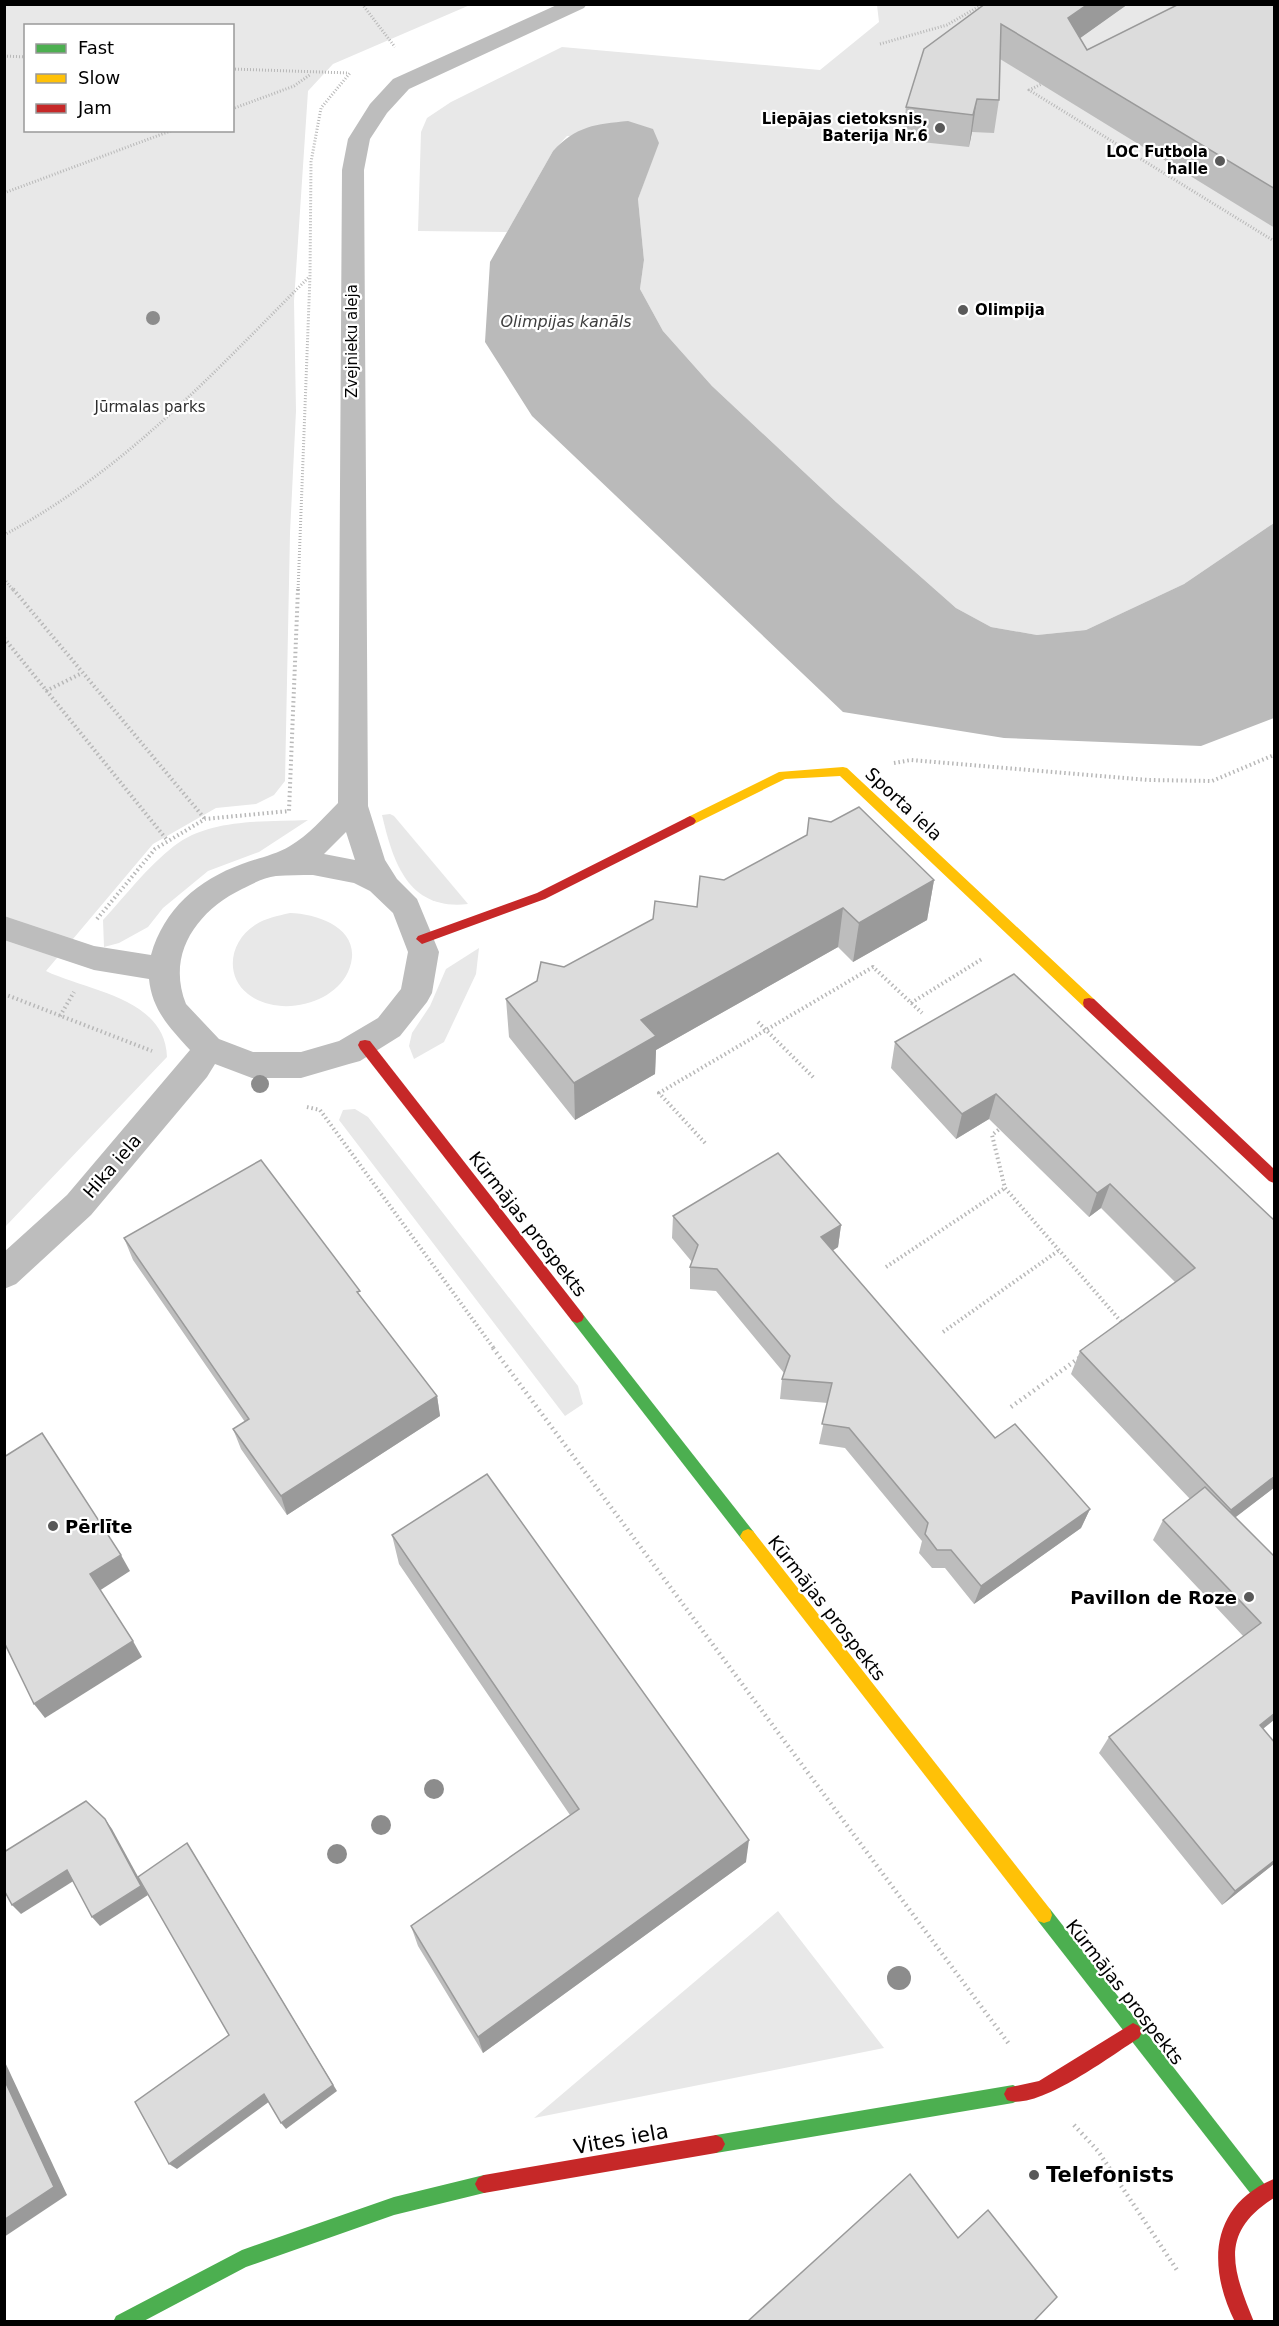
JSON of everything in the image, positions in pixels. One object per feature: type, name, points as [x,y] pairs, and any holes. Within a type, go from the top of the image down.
[{"type":"street","name":"Zvejnieku aleja","points":[[387,888],[371,863],[353,806],[353,182],[359,139],[378,109],[401,84],[577,4]]},
{"type":"street","name":"Sporta iela","points":[[422,939],[541,896],[783,775],[843,771],[1275,1177]]},
{"type":"street","points":[[278,866],[326,864],[368,877],[387,888],[403,902],[415,920],[422,939],[423,958],[421,978],[413,997],[401,1015],[365,1045],[331,1060],[285,1067],[240,1061],[208,1048],[192,1036],[170,1005],[165,987],[164,969],[167,948],[177,928],[199,902],[229,881],[278,866],[308,850],[353,806]]},
{"type":"street","points":[[4,928],[94,958],[164,969]]},
{"type":"street","name":"Kūrmājas prospekts","points":[[365,1045],[1260,2192]]},
{"type":"street","name":"Hika iela","points":[[4,1274],[79,1205],[196,1068],[208,1048]]},
{"type":"street","name":"Vites iela","points":[[122,2322],[242,2259],[394,2206],[481,2184],[1042,2089],[1133,2032]]},
{"type":"street","points":[[1245,2322],[1229,2289],[1225,2261],[1228,2233],[1240,2209],[1260,2192],[1275,2188]]},
{"type":"path","points":[[362,4],[397,50]]},
{"type":"path","points":[[880,44],[933,32],[967,17],[983,4]]},
{"type":"path","points":[[4,56],[24,57]]},
{"type":"path","points":[[95,923],[155,849],[167,840],[204,819],[289,811],[310,276],[311,162],[317,120],[329,96],[350,74],[234,69]]},
{"type":"path","points":[[234,108],[294,86],[312,73]]},
{"type":"path","points":[[1050,80],[1029,90],[1275,241]]},
{"type":"path","points":[[4,193],[168,132]]},
{"type":"path","points":[[4,535],[33,522],[87,487],[140,443],[310,276]]},
{"type":"path","points":[[4,579],[204,819]]},
{"type":"path","points":[[4,638],[167,840]]},
{"type":"path","points":[[46,691],[82,673]]},
{"type":"path","points":[[843,771],[911,760],[1148,780],[1212,781],[1275,755]]},
{"type":"path","points":[[911,1003],[987,955]]},
{"type":"path","points":[[705,1143],[659,1093],[873,967],[922,1013]]},
{"type":"path","points":[[4,994],[60,1016]]},
{"type":"path","points":[[758,1022],[814,1078]]},
{"type":"path","points":[[298,1105],[320,1110],[563,1444],[984,2012]]},
{"type":"path","points":[[1010,1120],[992,1135],[1005,1188],[1124,1325],[1115,1332]]},
{"type":"path","points":[[886,1267],[1005,1188]]},
{"type":"path","points":[[943,1332],[1059,1251]]},
{"type":"path","points":[[1011,1407],[1087,1352]]},
{"type":"path","points":[[1098,2151],[1180,2274]]},
{"type":"green space","name":"Jūrmalas parks","points":[[5,5],[470,5],[333,64],[308,91],[294,301],[296,411],[290,533],[285,781],[274,795],[256,804],[216,808],[153,844],[46,971],[102,991],[139,1009],[153,1021],[163,1037],[167,1057],[5,1227]]},
{"type":"green space","name":"Olimpija","points":[[877,5],[1274,5],[1274,523],[1184,584],[1086,630],[1037,635],[991,627],[956,608],[836,502],[712,386],[663,331],[640,289],[644,260],[638,199],[658,143],[567,136],[553,151],[507,232],[418,231],[421,132],[427,118],[451,102],[562,47],[820,70],[879,22]]},
{"type":"green space","points":[[390,814],[468,904],[448,904],[431,900],[417,891],[407,880],[398,866],[386,833],[382,815]]},
{"type":"green space","points":[[308,820],[259,852],[208,871],[163,908],[148,927],[119,943],[104,947],[103,920],[155,863],[188,837],[204,830],[238,823]]},
{"type":"green space","points":[[290,913],[315,917],[337,927],[346,936],[351,946],[352,958],[348,972],[330,993],[303,1004],[274,1005],[260,1001],[240,986],[235,977],[233,958],[240,940],[255,925]]},
{"type":"green space","points":[[479,948],[476,974],[444,1042],[414,1059],[409,1046],[412,1033],[430,1006],[446,969]]},
{"type":"green space","points":[[355,1109],[368,1117],[578,1386],[583,1404],[565,1416],[339,1120],[343,1110]]},
{"type":"green space","points":[[778,1911],[884,2048],[534,2118]]},
{"type":"water","name":"Olimpijas kanāls","points":[[628,121],[653,129],[659,143],[638,199],[644,260],[640,289],[663,331],[712,386],[836,502],[956,608],[991,627],[1037,635],[1086,630],[1184,584],[1274,523],[1274,718],[1201,746],[1004,738],[843,712],[532,416],[485,342],[490,262],[553,151],[578,131],[606,123]]},
{"type":"building","points":[[985,4],[1088,4],[1068,18],[1087,50],[1179,4],[1275,4],[1275,189],[1001,24],[999,100],[977,99],[973,115],[906,107],[924,49]]},
{"type":"building","points":[[859,807],[934,880],[859,923],[843,908],[641,1020],[656,1036],[574,1083],[506,999],[537,981],[541,962],[564,967],[653,919],[655,901],[697,907],[700,876],[724,880],[807,835],[809,818],[831,822]]},
{"type":"building","points":[[1014,974],[1275,1221],[1275,1476],[1231,1510],[1080,1351],[1195,1268],[1110,1184],[1097,1193],[996,1094],[962,1114],[895,1042]]},
{"type":"building","points":[[778,1153],[841,1225],[821,1237],[995,1438],[1015,1424],[1090,1509],[981,1586],[951,1550],[937,1550],[925,1534],[928,1523],[849,1428],[822,1424],[832,1383],[782,1379],[790,1356],[717,1269],[690,1267],[698,1245],[673,1216]]},
{"type":"building","points":[[261,1160],[360,1291],[357,1292],[437,1396],[281,1496],[233,1429],[249,1419],[124,1238]]},
{"type":"building","name":"Pērlīte","points":[[42,1433],[121,1555],[90,1574],[133,1641],[34,1704],[4,1642],[4,1457]]},
{"type":"building","points":[[487,1474],[749,1840],[478,2037],[411,1926],[579,1809],[392,1535]]},
{"type":"building","points":[[1205,1487],[1275,1557],[1275,1713],[1260,1725],[1275,1743],[1275,1860],[1235,1891],[1109,1737],[1261,1623],[1163,1520]]},
{"type":"building","points":[[86,1801],[105,1819],[141,1886],[92,1917],[67,1870],[12,1905],[4,1890],[4,1852]]},
{"type":"building","points":[[187,1843],[333,2085],[281,2123],[264,2094],[169,2164],[135,2102],[229,2035],[138,1877]]},
{"type":"building","points":[[4,2079],[54,2187],[4,2220]]},
{"type":"building","points":[[910,2174],[958,2238],[988,2210],[1057,2297],[1033,2322],[747,2322]]},
{"type":"traffic: fast","points":[[577,1317],[748,1536]]},
{"type":"traffic: fast","points":[[1044,1915],[1260,2192]]},
{"type":"traffic: fast","points":[[716,2144],[1013,2094]]},
{"type":"traffic: fast","points":[[122,2322],[242,2259],[394,2206],[484,2184]]},
{"type":"traffic: slow","points":[[690,821],[783,775],[843,771],[1089,1003]]},
{"type":"traffic: slow","points":[[748,1536],[1044,1915]]},
{"type":"traffic: jam","points":[[422,939],[541,896],[690,821]]},
{"type":"traffic: jam","points":[[1089,1003],[1274,1177]]},
{"type":"traffic: jam","points":[[365,1045],[577,1317]]},
{"type":"traffic: jam","points":[[1013,2094],[1042,2089],[1133,2032]]},
{"type":"traffic: jam","points":[[484,2184],[716,2144]]},
{"type":"traffic: jam","points":[[1245,2322],[1235,2303],[1229,2283],[1226,2246],[1231,2229],[1241,2214],[1255,2200],[1274,2188]]},
{"type":"place","name":"Liepājas cietoksnis, Baterija Nr.6","points":[[940,128]]},
{"type":"place","name":"LOC Futbola halle","points":[[1220,161]]},
{"type":"place","name":"Olimpija","points":[[963,310]]},
{"type":"place","name":"Pērlīte","points":[[53,1526]]},
{"type":"place","name":"Pavillon de Roze","points":[[1249,1597]]},
{"type":"place","name":"Telefonists","points":[[1034,2175]]}]
